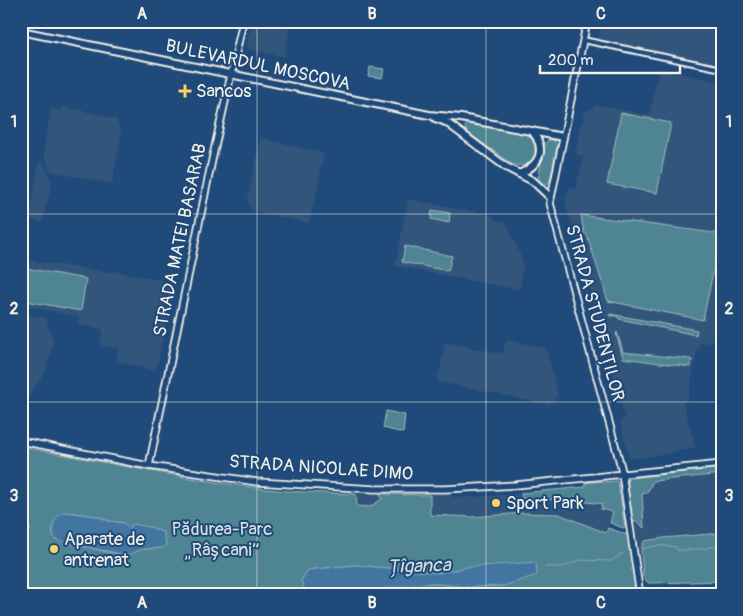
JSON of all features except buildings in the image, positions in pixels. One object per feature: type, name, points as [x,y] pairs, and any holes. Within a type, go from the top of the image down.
[{"type":"main road","name":"STRADA MATEI BASARAB","points":[[149,466],[243,21]]},
{"type":"main road","name":"STRADA STUDENȚILOR","points":[[587,21],[550,197],[551,209],[616,444],[640,595]]},
{"type":"main road","name":"BULEVARDUL MOSCOVA","points":[[21,31],[429,116],[446,122],[506,166],[538,184],[550,197]]},
{"type":"main road","name":"BULEVARDUL MOSCOVA","points":[[429,116],[469,119],[562,136]]},
{"type":"main road","points":[[462,134],[463,125],[469,119]]},
{"type":"main road","points":[[520,174],[536,164],[538,157],[540,144],[532,131]]},
{"type":"main road","name":"STRADA NICOLAE DIMO","points":[[21,441],[149,466],[257,482],[333,488],[445,490],[509,486],[722,464]]},
{"type":"street","points":[[583,40],[722,70]]},
{"type":"shaded area","points":[[252,21],[291,21],[285,57],[248,49],[247,44]]},
{"type":"shaded area","points":[[602,21],[722,21],[722,67],[598,42]]},
{"type":"shaded area","points":[[659,69],[722,82],[722,344],[710,341],[707,344],[700,344],[688,400],[683,402],[696,448],[634,459],[628,456],[620,420],[625,418],[565,202],[569,187],[576,189],[583,157],[575,154],[584,113],[597,105],[649,115]]},
{"type":"shaded area","points":[[63,106],[116,119],[122,133],[112,184],[50,171],[43,151],[51,109],[60,110]]},
{"type":"shaded area","points":[[261,138],[324,153],[309,223],[253,211],[248,204],[247,200]]},
{"type":"shaded area","points":[[39,161],[44,163],[52,184],[42,222],[28,219]]},
{"type":"shaded area","points":[[408,199],[491,215],[496,220],[507,223],[522,259],[523,267],[520,290],[395,266]]},
{"type":"shaded area","points":[[21,259],[114,273],[115,271],[175,283],[156,371],[116,361],[119,349],[100,345],[103,330],[78,324],[79,317],[21,305]]},
{"type":"shaded area","points":[[21,313],[46,318],[54,342],[45,373],[29,396],[21,398]]},
{"type":"shaded area","points":[[506,340],[546,348],[558,395],[549,405],[436,381],[445,342],[502,354]]},
{"type":"shaded area","points":[[722,473],[722,533],[644,541],[641,549],[642,561],[639,561],[633,522],[638,521],[643,527],[642,494],[647,493],[653,481]]},
{"type":"shaded area","points":[[452,493],[452,497],[521,494],[522,498],[588,501],[602,504],[613,512],[606,533],[559,514],[523,513],[472,517],[430,515],[430,494]]},
{"type":"shaded area","points":[[356,494],[380,494],[382,499],[370,507],[357,506]]},
{"type":"shaded area","points":[[66,512],[96,516],[109,521],[124,523],[129,528],[133,524],[149,527],[163,532],[166,544],[163,548],[144,549],[127,555],[66,543],[55,539],[53,527],[55,519]]},
{"type":"shaded area","points":[[536,562],[537,575],[503,586],[469,587],[430,583],[385,589],[307,595],[301,581],[308,570],[355,565],[439,573],[468,567]]},
{"type":"green space","points":[[370,67],[384,69],[382,78],[368,76]]},
{"type":"green space","points":[[621,113],[671,123],[657,193],[607,184]]},
{"type":"green space","points":[[467,123],[527,134],[534,144],[535,150],[532,160],[523,166],[510,163],[466,131]]},
{"type":"green space","points":[[550,139],[555,141],[557,147],[550,181],[547,184],[542,184],[538,178],[545,144]]},
{"type":"green space","points":[[432,210],[450,213],[449,223],[431,219]]},
{"type":"green space","points":[[581,215],[721,234],[703,320],[608,301],[587,235],[584,233]]},
{"type":"green space","points":[[405,246],[452,256],[448,271],[402,262]]},
{"type":"green space","points":[[25,268],[86,279],[81,311],[21,300]]},
{"type":"green space","points":[[610,314],[697,330],[696,335],[619,319],[617,316],[609,316]]},
{"type":"green space","points":[[617,332],[623,352],[690,359],[692,360],[690,367],[623,358]]},
{"type":"green space","points":[[386,411],[405,415],[403,433],[383,428]]},
{"type":"green space","name":"Pădurea-Parc „Râșcani”","points":[[21,447],[228,484],[319,493],[356,494],[357,506],[370,507],[382,499],[380,494],[430,495],[430,515],[472,517],[523,513],[559,514],[606,533],[608,528],[628,535],[637,595],[321,595],[430,583],[469,587],[503,586],[468,567],[439,573],[355,565],[308,570],[301,581],[307,595],[21,595],[21,532],[31,529],[21,524]],"holes":[[[66,512],[96,516],[109,521],[124,523],[129,528],[149,527],[163,532],[166,544],[163,548],[144,549],[127,555],[55,539],[52,530]]]},
{"type":"green space","points":[[722,468],[722,474],[653,481],[647,493],[642,494],[644,528],[638,522],[633,522],[628,493],[628,478]]},
{"type":"green space","points":[[617,481],[618,483],[625,527],[623,528],[610,523],[613,512],[601,509],[602,504],[574,500],[522,499],[521,493],[585,487],[585,483]]},
{"type":"green space","points":[[722,533],[722,581],[649,583],[645,580],[641,549],[644,541]]},
{"type":"green space","points":[[722,587],[722,595],[645,595],[646,590],[651,589]]},
{"type":"waterway","name":"Țîganca","points":[[642,549],[663,546],[676,547],[677,550],[689,550],[722,545]]},
{"type":"waterway","name":"Țîganca","points":[[545,567],[562,567],[581,560],[611,561],[623,553]]},
{"type":"place","name":"Sancos","points":[[185,91]]},
{"type":"place","name":"Sport Park","points":[[496,503]]},
{"type":"place","name":"Aparate de antrenat","points":[[54,549]]}]
